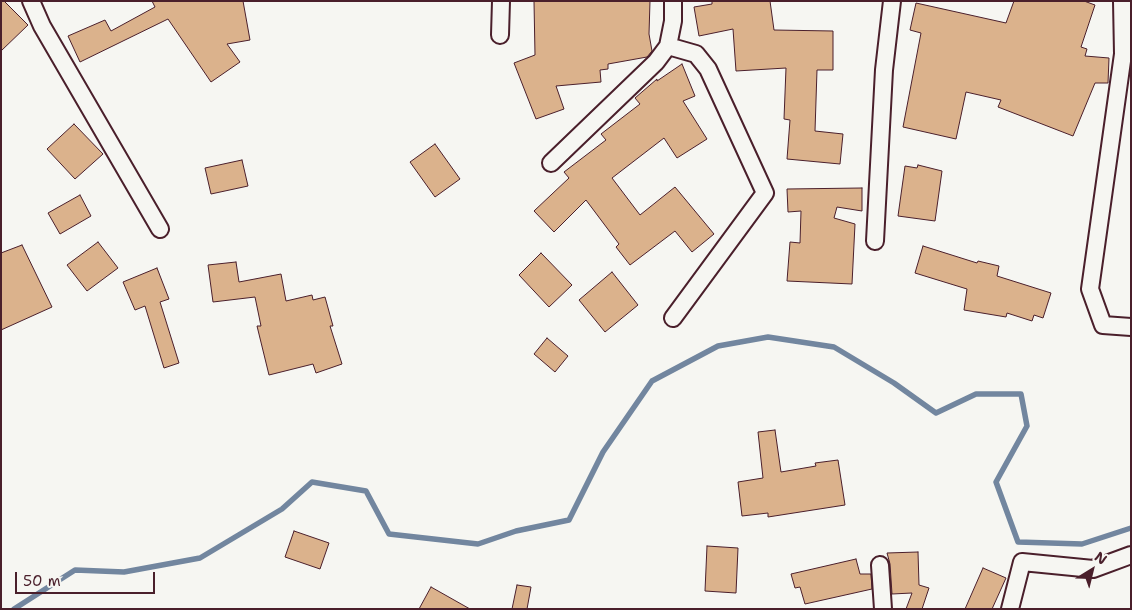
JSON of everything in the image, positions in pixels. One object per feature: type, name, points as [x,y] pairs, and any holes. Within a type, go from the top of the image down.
[{"type":"street","points":[[31,1],[42,26],[160,229]]},
{"type":"street","points":[[500,35],[501,1]]},
{"type":"street","points":[[551,162],[656,62],[668,46],[673,21],[673,1]]},
{"type":"street","points":[[875,240],[884,70],[892,1]]},
{"type":"street","points":[[1122,1],[1124,54],[1090,289],[1102,325],[1131,327]]},
{"type":"street","points":[[668,46],[696,54],[708,70],[765,193],[673,318]]},
{"type":"street","points":[[1010,609],[1022,562],[1093,569],[1131,555]]},
{"type":"street","points":[[880,565],[883,609]]},
{"type":"building","points":[[1,1],[4,1],[28,25],[1,51]]},
{"type":"building","points":[[152,1],[243,1],[250,40],[227,44],[240,62],[211,82],[168,19],[80,62],[68,36],[105,20],[111,31],[155,7]]},
{"type":"building","points":[[534,1],[650,1],[649,34],[652,51],[647,57],[608,64],[608,69],[600,70],[601,82],[556,86],[564,109],[536,119],[514,63],[535,55]]},
{"type":"building","points":[[712,1],[770,1],[774,30],[833,31],[833,70],[817,70],[815,131],[843,134],[840,164],[787,159],[790,120],[784,119],[786,68],[736,71],[733,29],[699,36],[694,7],[712,4]]},
{"type":"building","points":[[1014,1],[1084,1],[1095,5],[1081,47],[1087,49],[1085,56],[1109,58],[1108,83],[1095,83],[1073,136],[998,107],[1001,100],[966,92],[956,139],[903,127],[921,33],[910,30],[916,3],[1006,23]]},
{"type":"building","points":[[682,64],[695,96],[683,101],[707,139],[677,158],[664,138],[612,178],[640,215],[675,187],[714,234],[692,252],[675,231],[630,265],[616,247],[619,244],[586,200],[554,232],[534,211],[569,178],[564,172],[606,140],[601,134],[640,104],[635,98],[657,79],[657,81]]},
{"type":"building","points":[[74,124],[103,154],[75,179],[47,149]]},
{"type":"building","points":[[435,144],[460,179],[435,197],[410,162]]},
{"type":"building","points":[[242,160],[248,186],[211,194],[205,168]]},
{"type":"building","points":[[918,165],[942,171],[935,221],[898,216],[905,166],[917,168]]},
{"type":"building","points":[[862,188],[862,211],[837,207],[834,218],[855,224],[852,284],[787,281],[790,242],[800,243],[801,211],[788,212],[787,189]]},
{"type":"building","points":[[80,195],[91,216],[60,234],[48,213]]},
{"type":"building","points":[[98,242],[118,268],[87,291],[67,265]]},
{"type":"building","points":[[22,245],[52,307],[1,330],[1,253]]},
{"type":"building","points":[[923,246],[977,263],[978,261],[999,266],[997,276],[1051,293],[1043,318],[1034,315],[1032,321],[1007,313],[1006,317],[964,310],[967,289],[915,273]]},
{"type":"building","points":[[541,253],[572,285],[549,307],[519,275]]},
{"type":"building","points":[[236,262],[239,282],[281,274],[286,301],[312,295],[313,300],[325,297],[333,326],[330,326],[342,364],[316,373],[313,364],[269,375],[257,326],[261,326],[255,297],[213,302],[208,265]]},
{"type":"building","points":[[157,268],[169,299],[160,302],[179,363],[164,368],[145,306],[135,310],[123,282]]},
{"type":"building","points":[[612,272],[638,305],[605,332],[579,300]]},
{"type":"building","points":[[547,338],[568,356],[555,372],[534,354]]},
{"type":"building","points":[[775,430],[781,472],[816,466],[815,463],[838,460],[845,505],[768,517],[768,513],[742,516],[738,482],[763,478],[758,432]]},
{"type":"building","points":[[294,531],[329,543],[320,569],[285,557]]},
{"type":"building","points":[[707,546],[738,548],[736,593],[705,591]]},
{"type":"building","points":[[918,552],[919,585],[929,588],[922,609],[906,609],[912,593],[892,594],[890,564],[887,553]]},
{"type":"building","points":[[856,559],[860,574],[871,574],[872,589],[805,604],[800,587],[795,588],[791,574]]},
{"type":"building","points":[[983,568],[1006,578],[992,609],[965,609]]},
{"type":"building","points":[[517,585],[531,587],[527,609],[512,609]]},
{"type":"building","points":[[431,587],[470,609],[419,609]]},
{"type":"waterway","points":[[14,609],[75,570],[124,572],[200,558],[282,509],[312,482],[366,491],[389,534],[478,544],[516,531],[569,520],[603,452],[652,381],[718,346],[768,337],[834,347],[894,383],[936,413],[976,394],[1021,394],[1027,426],[996,482],[1018,542],[1082,544],[1131,528]]}]
